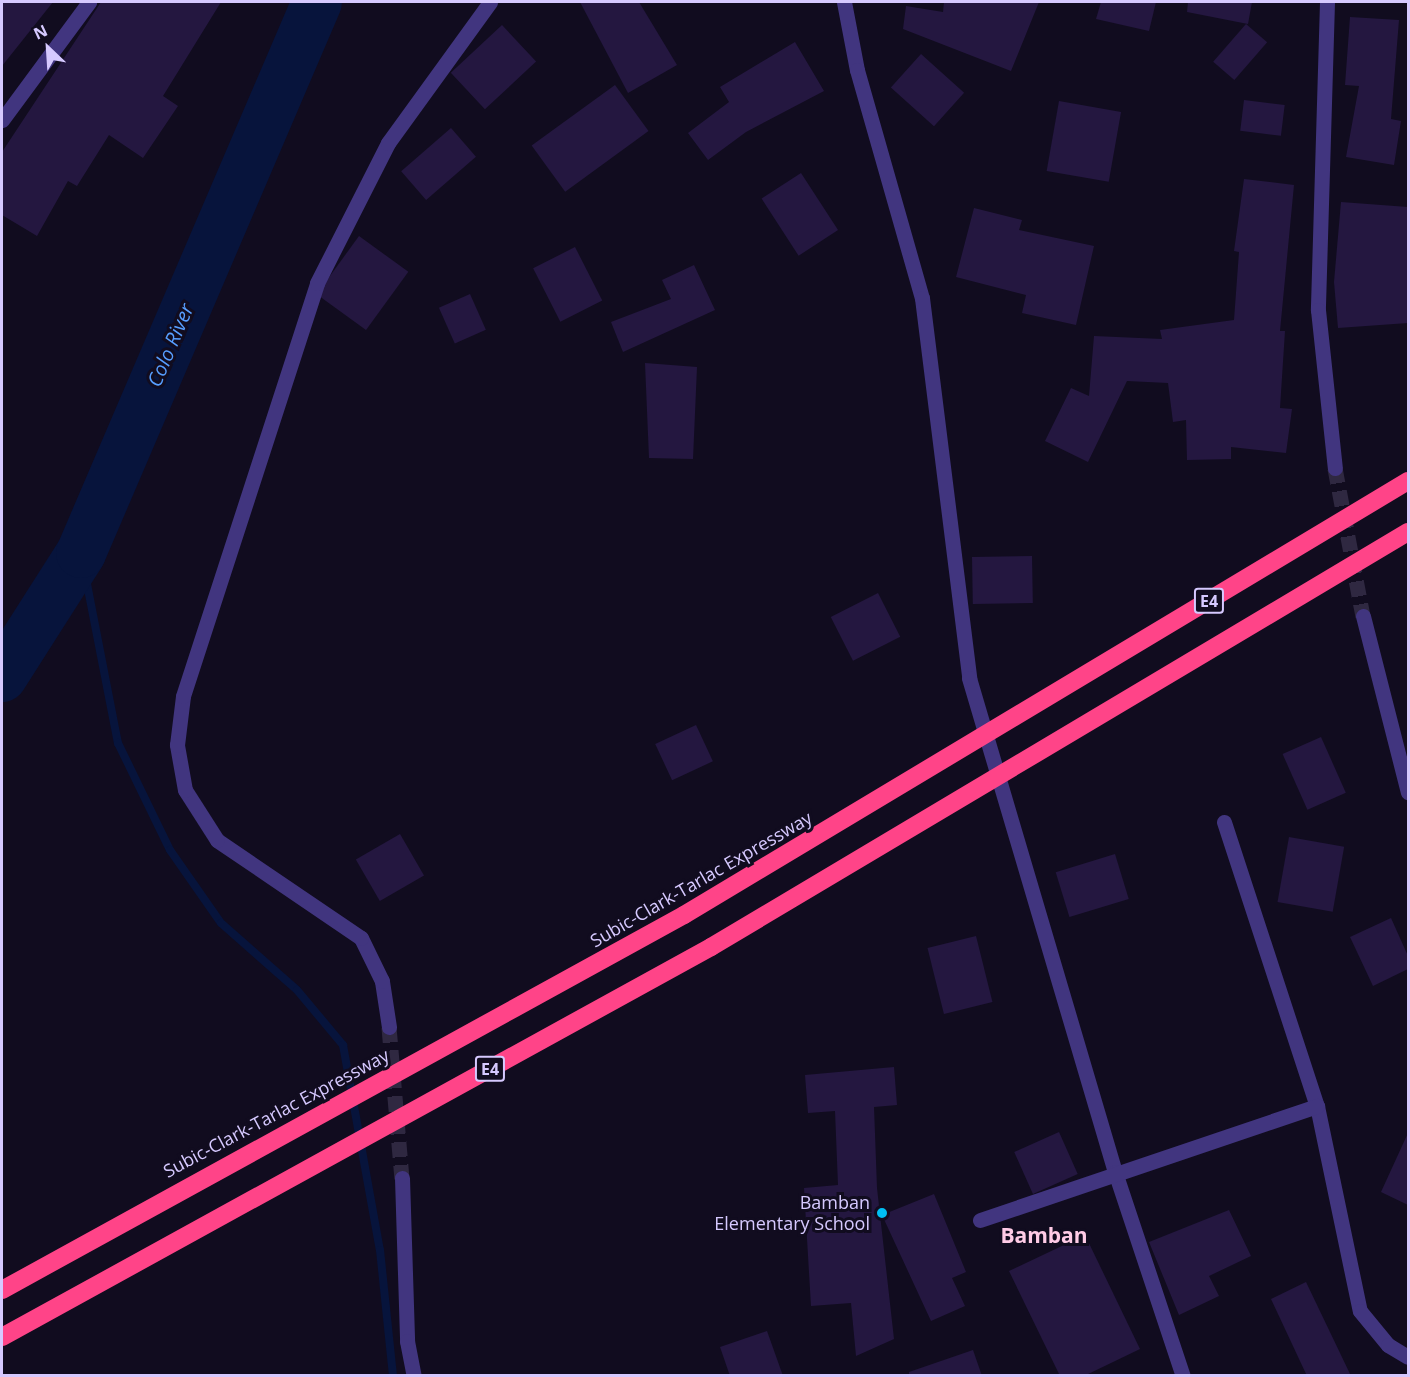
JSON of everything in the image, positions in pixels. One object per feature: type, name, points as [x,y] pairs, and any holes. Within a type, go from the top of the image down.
[{"type":"highway","name":"Subic-Clark-Tarlac Expressway","points":[[2,1290],[684,915],[1408,481]]},
{"type":"highway","name":"E4","points":[[2,1337],[711,948],[1408,532]]},
{"type":"street","points":[[2,120],[88,2]]},
{"type":"street","points":[[388,1027],[382,981],[361,938],[216,840],[185,790],[177,745],[183,696],[317,282],[388,142],[490,2]]},
{"type":"street","points":[[844,2],[856,70],[922,298],[969,678],[1014,842],[1115,1172],[1183,1376]]},
{"type":"street","points":[[1327,2],[1318,310],[1335,468]]},
{"type":"street","points":[[1363,616],[1408,792]]},
{"type":"street","points":[[1224,822],[1317,1106],[1360,1311],[1388,1345],[1408,1357]]},
{"type":"street","points":[[980,1220],[1115,1172],[1317,1106]]},
{"type":"street","points":[[402,1178],[407,1341],[414,1376]]},
{"type":"building","points":[[2,2],[53,2],[2,66]]},
{"type":"building","points":[[101,2],[221,2],[163,96],[178,106],[143,158],[109,135],[77,186],[68,181],[37,236],[2,215],[2,152]]},
{"type":"building","points":[[580,2],[639,2],[677,65],[628,93]]},
{"type":"building","points":[[944,2],[1039,2],[1011,71],[903,29],[906,6],[943,12]]},
{"type":"building","points":[[1101,2],[1156,2],[1149,31],[1096,19]]},
{"type":"building","points":[[1188,2],[1252,2],[1248,24],[1187,12]]},
{"type":"building","points":[[1350,17],[1399,20],[1391,119],[1401,121],[1394,165],[1346,157],[1359,86],[1345,85]]},
{"type":"building","points":[[1246,24],[1267,42],[1234,80],[1213,62]]},
{"type":"building","points":[[502,25],[536,62],[485,109],[451,73]]},
{"type":"building","points":[[795,42],[824,91],[746,132],[708,160],[688,133],[729,102],[720,87]]},
{"type":"building","points":[[921,54],[964,93],[934,126],[891,87]]},
{"type":"building","points":[[615,85],[649,131],[565,192],[532,146]]},
{"type":"building","points":[[1244,100],[1285,105],[1281,136],[1240,131]]},
{"type":"building","points":[[1059,101],[1121,112],[1109,182],[1047,171]]},
{"type":"building","points":[[451,128],[476,157],[426,200],[401,171]]},
{"type":"building","points":[[801,173],[838,230],[799,256],[762,199]]},
{"type":"building","points":[[1244,179],[1294,185],[1280,331],[1285,331],[1280,408],[1292,409],[1286,453],[1231,447],[1231,459],[1187,460],[1186,420],[1173,422],[1168,383],[1127,381],[1088,462],[1045,441],[1071,388],[1089,396],[1094,336],[1162,339],[1160,330],[1234,320],[1239,252],[1234,251]]},
{"type":"building","points":[[1341,202],[1408,207],[1408,323],[1338,328],[1334,282]]},
{"type":"building","points":[[974,208],[1022,220],[1019,230],[1094,246],[1076,325],[1022,313],[1026,295],[956,277]]},
{"type":"building","points":[[359,236],[408,272],[366,330],[317,294]]},
{"type":"building","points":[[575,247],[602,300],[560,322],[533,268]]},
{"type":"building","points":[[694,265],[715,310],[623,352],[611,322],[671,299],[662,280]]},
{"type":"building","points":[[470,294],[486,330],[455,343],[439,308]]},
{"type":"building","points":[[645,363],[697,367],[693,459],[649,458]]},
{"type":"building","points":[[1032,556],[1033,603],[973,604],[972,557]]},
{"type":"building","points":[[878,593],[900,637],[853,661],[831,617]]},
{"type":"building","points":[[696,725],[713,761],[672,780],[655,744]]},
{"type":"building","points":[[1321,737],[1346,793],[1307,810],[1283,754]]},
{"type":"building","points":[[400,834],[424,876],[380,901],[356,860]]},
{"type":"building","points":[[1289,837],[1344,847],[1333,912],[1278,902]]},
{"type":"building","points":[[1115,854],[1129,899],[1069,917],[1056,872]]},
{"type":"building","points":[[1391,918],[1408,956],[1408,969],[1373,986],[1350,937]]},
{"type":"building","points":[[976,936],[992,1002],[944,1014],[927,948]]},
{"type":"building","points":[[894,1067],[897,1105],[874,1107],[877,1188],[894,1339],[856,1356],[851,1303],[811,1306],[804,1188],[838,1185],[835,1111],[808,1113],[805,1075]]},
{"type":"building","points":[[1059,1132],[1078,1174],[1033,1194],[1014,1152]]},
{"type":"building","points":[[1408,1133],[1408,1205],[1381,1192]]},
{"type":"building","points":[[934,1194],[966,1272],[952,1278],[965,1306],[931,1321],[882,1215]]},
{"type":"building","points":[[1229,1210],[1251,1256],[1209,1276],[1219,1296],[1179,1315],[1149,1242]]},
{"type":"building","points":[[1085,1235],[1140,1349],[1084,1376],[1060,1376],[1009,1271]]},
{"type":"building","points":[[1306,1282],[1351,1376],[1307,1376],[1271,1299]]},
{"type":"building","points":[[767,1331],[783,1376],[730,1376],[720,1347]]},
{"type":"building","points":[[973,1350],[982,1376],[909,1376],[909,1372]]},
{"type":"waterway","name":"Colo River","points":[[2,677],[81,553],[317,2]]},
{"type":"waterway","points":[[81,553],[118,743],[170,850],[221,923],[297,990],[343,1045],[380,1250],[393,1376]]},
{"type":"tunnel","points":[[1335,468],[1363,616]]},
{"type":"tunnel","points":[[389,1027],[402,1178]]},
{"type":"place","name":"Bamban Elementary School","points":[[882,1213]]},
{"type":"district","name":"Bamban","points":[[1044,1235]]}]
